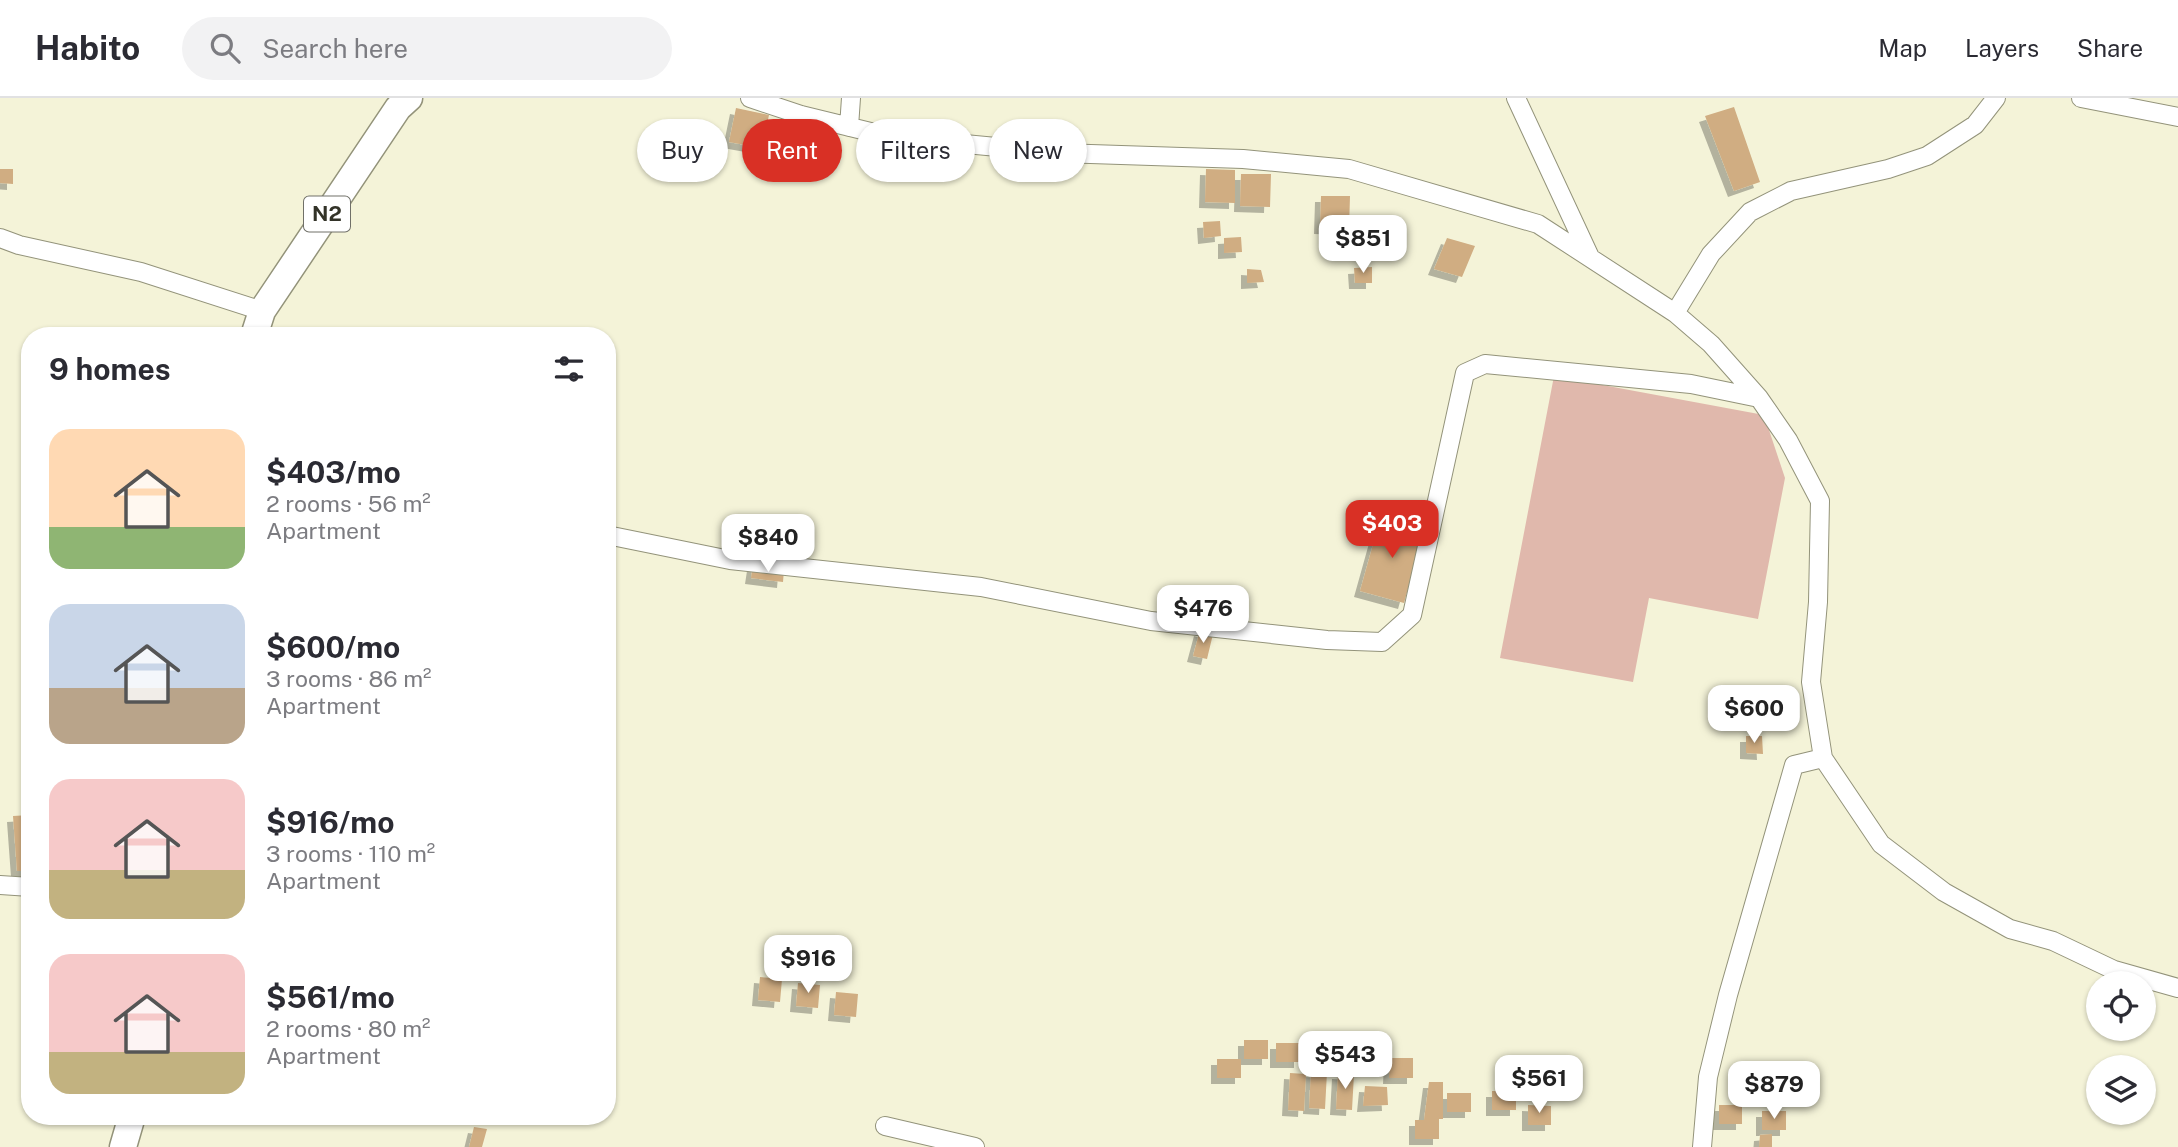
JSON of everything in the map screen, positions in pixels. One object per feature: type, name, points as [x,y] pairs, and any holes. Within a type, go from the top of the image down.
[{"type":"highway","name":"N2","points":[[257,327],[262,311],[398,108],[409,98]]},
{"type":"highway","points":[[123,1147],[129,1125]]},
{"type":"street","points":[[750,98],[891,137],[1060,153],[1243,159],[1349,169],[1538,224],[1675,313],[1711,344],[1759,398],[1787,440],[1820,501],[1818,602],[1811,682],[1823,758],[1881,844],[1944,892],[2010,929],[2053,941],[2114,970],[2178,988]]},
{"type":"street","points":[[849,127],[851,98]]},
{"type":"street","points":[[1516,98],[1590,257]]},
{"type":"street","points":[[1675,313],[1711,254],[1750,212],[1791,191],[1888,169],[1927,156],[1975,125],[1996,98]]},
{"type":"street","points":[[2081,98],[2178,117]]},
{"type":"street","points":[[0,238],[19,245],[141,272],[262,311]]},
{"type":"street","points":[[616,537],[730,560],[981,587],[1152,621],[1326,640],[1382,642],[1412,615],[1465,373],[1485,364],[1691,384],[1759,398]]},
{"type":"street","points":[[1702,1147],[1708,1077],[1728,995],[1794,765],[1823,758]]},
{"type":"street","points":[[0,884],[21,886]]},
{"type":"street","points":[[885,1126],[975,1147]]},
{"type":"shaded area","points":[[1554,376],[1764,415],[1785,478],[1758,619],[1649,598],[1633,682],[1500,658]]},
{"type":"building","points":[[1734,107],[1760,182],[1734,191],[1705,116]]},
{"type":"building","points":[[736,108],[769,115],[768,119],[742,119],[742,144],[729,142]]},
{"type":"building","points":[[0,169],[13,169],[13,184],[0,183]]},
{"type":"building","points":[[1206,169],[1235,170],[1235,203],[1205,202]]},
{"type":"building","points":[[1241,174],[1271,174],[1270,207],[1240,206]]},
{"type":"building","points":[[1321,196],[1350,196],[1349,229],[1320,228]]},
{"type":"building","points":[[1220,221],[1221,236],[1204,238],[1203,222]]},
{"type":"building","points":[[1368,224],[1386,225],[1387,239],[1370,241]]},
{"type":"building","points":[[1241,237],[1242,252],[1224,253],[1224,238]]},
{"type":"building","points":[[1447,238],[1475,246],[1462,277],[1434,269]]},
{"type":"building","points":[[1372,267],[1372,283],[1355,283],[1354,268]]},
{"type":"building","points":[[1247,269],[1261,270],[1264,282],[1247,283]]},
{"type":"building","points":[[1381,516],[1425,529],[1404,603],[1360,591]]},
{"type":"building","points":[[753,565],[784,570],[783,582],[751,578]]},
{"type":"building","points":[[1200,630],[1213,634],[1207,659],[1193,656]]},
{"type":"building","points":[[1746,736],[1762,736],[1763,754],[1746,753]]},
{"type":"building","points":[[13,816],[21,816],[21,871],[17,871]]},
{"type":"building","points":[[760,977],[782,979],[780,1002],[758,1000]]},
{"type":"building","points":[[798,983],[820,985],[818,1008],[796,1006]]},
{"type":"building","points":[[836,992],[858,994],[856,1017],[834,1015]]},
{"type":"building","points":[[1244,1040],[1268,1040],[1268,1059],[1244,1059]]},
{"type":"building","points":[[1276,1043],[1300,1043],[1300,1062],[1276,1062]]},
{"type":"building","points":[[1390,1058],[1413,1058],[1413,1078],[1389,1078]]},
{"type":"building","points":[[1217,1059],[1241,1059],[1241,1078],[1217,1078]]},
{"type":"building","points":[[1311,1071],[1327,1072],[1325,1109],[1309,1108]]},
{"type":"building","points":[[1290,1073],[1306,1074],[1304,1111],[1288,1110]]},
{"type":"building","points":[[1338,1073],[1354,1074],[1352,1110],[1336,1109]]},
{"type":"building","points":[[1429,1082],[1443,1082],[1443,1119],[1439,1119],[1439,1139],[1415,1139],[1415,1120],[1424,1120]]},
{"type":"building","points":[[1365,1086],[1387,1087],[1388,1105],[1363,1106]]},
{"type":"building","points":[[1492,1091],[1516,1091],[1516,1110],[1492,1110]]},
{"type":"building","points":[[1447,1093],[1471,1093],[1471,1112],[1447,1112]]},
{"type":"building","points":[[1528,1105],[1551,1106],[1551,1125],[1528,1125]]},
{"type":"building","points":[[1719,1105],[1742,1105],[1742,1124],[1719,1124]]},
{"type":"building","points":[[1762,1111],[1786,1111],[1786,1130],[1762,1130]]},
{"type":"building","points":[[474,1127],[487,1129],[482,1147],[469,1147]]},
{"type":"building","points":[[1772,1134],[1772,1147],[1759,1147],[1760,1135]]}]
